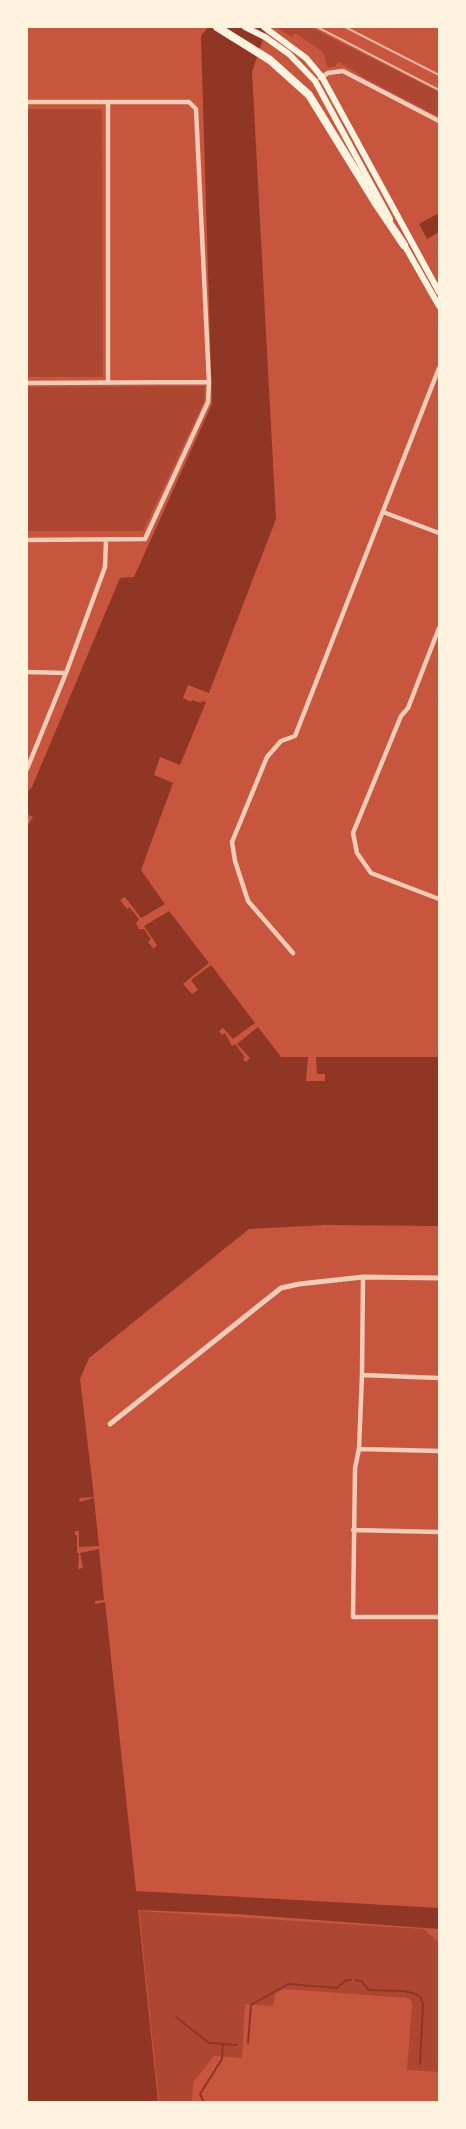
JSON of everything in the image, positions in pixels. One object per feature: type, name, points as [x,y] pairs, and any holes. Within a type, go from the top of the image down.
[{"type":"highway","points":[[217,27],[270,60],[309,95],[324,117],[343,153],[404,245]]},
{"type":"main road","points":[[245,27],[265,37],[289,54],[315,81],[439,306]]},
{"type":"main road","points":[[267,28],[306,58],[322,77],[439,292]]},
{"type":"street","points":[[315,81],[328,73],[344,71],[439,121]]},
{"type":"street","points":[[27,102],[189,102],[196,109],[209,382],[208,402],[146,539],[27,540]]},
{"type":"street","points":[[108,102],[108,382]]},
{"type":"street","points":[[293,953],[248,901],[235,861],[232,842],[267,757],[281,741],[296,736],[439,368]]},
{"type":"street","points":[[27,382],[209,382]]},
{"type":"street","points":[[383,512],[439,533]]},
{"type":"street","points":[[27,769],[66,673],[105,567],[106,540]]},
{"type":"street","points":[[439,628],[408,708],[400,716],[353,833],[357,853],[371,873],[439,899]]},
{"type":"street","points":[[27,672],[66,673]]},
{"type":"street","points":[[110,1424],[281,1288],[363,1277],[439,1278]]},
{"type":"street","points":[[363,1277],[362,1375],[353,1530],[353,1617],[439,1617]]},
{"type":"street","points":[[362,1375],[439,1377]]},
{"type":"street","points":[[359,1449],[439,1450]]},
{"type":"street","points":[[353,1530],[439,1532]]},
{"type":"shaded area","points":[[208,27],[267,27],[252,72],[276,519],[209,693],[188,685],[183,698],[191,702],[192,700],[206,702],[180,765],[160,757],[154,775],[173,783],[141,870],[165,904],[141,918],[125,897],[120,900],[139,919],[136,923],[139,929],[144,929],[151,939],[148,942],[154,949],[157,945],[144,926],[169,911],[209,963],[183,984],[192,994],[198,990],[191,980],[211,965],[255,1023],[233,1039],[223,1028],[219,1031],[222,1035],[225,1033],[232,1046],[235,1044],[246,1062],[250,1058],[237,1044],[258,1027],[281,1057],[308,1057],[306,1081],[325,1081],[325,1074],[317,1074],[316,1057],[439,1057],[439,1226],[324,1225],[249,1229],[89,1358],[80,1379],[94,1497],[79,1498],[80,1502],[94,1498],[99,1546],[79,1547],[79,1531],[75,1531],[77,1553],[79,1553],[78,1569],[83,1568],[80,1553],[99,1549],[104,1600],[95,1601],[95,1604],[105,1602],[136,1891],[439,1908],[439,1929],[236,1914],[138,1910],[158,2102],[27,2102],[27,827],[33,817],[27,814],[27,792],[32,787],[120,578],[134,577],[212,404],[201,36]]},
{"type":"shaded area","points":[[275,27],[310,27],[439,92],[439,117],[339,62],[334,67],[328,68],[323,52],[295,33],[292,37]]},
{"type":"shaded area","points":[[27,109],[102,109],[103,377],[27,377]]},
{"type":"shaded area","points":[[439,213],[439,232],[427,239],[419,224]]},
{"type":"shaded area","points":[[205,386],[204,402],[143,531],[27,531],[27,387]]},
{"type":"shaded area","points":[[139,1911],[424,1929],[439,1943],[439,2072],[407,2070],[412,2004],[409,1998],[284,1989],[275,1994],[273,2006],[245,2004],[242,2058],[214,2056],[193,2083],[192,2102],[159,2102]]},
{"type":"waterway","points":[[248,2043],[251,2005],[288,1984],[337,1988],[346,1980],[351,1980]]},
{"type":"waterway","points":[[356,1980],[361,1981],[369,1990],[404,1991],[421,1998],[423,2004],[420,2064]]},
{"type":"waterway","points":[[176,2017],[209,2043],[237,2045]]},
{"type":"waterway","points":[[204,2102],[200,2094],[222,2059],[223,2044]]},
{"type":"railway","points":[[317,27],[439,90]]},
{"type":"railway","points":[[345,27],[439,75]]}]
